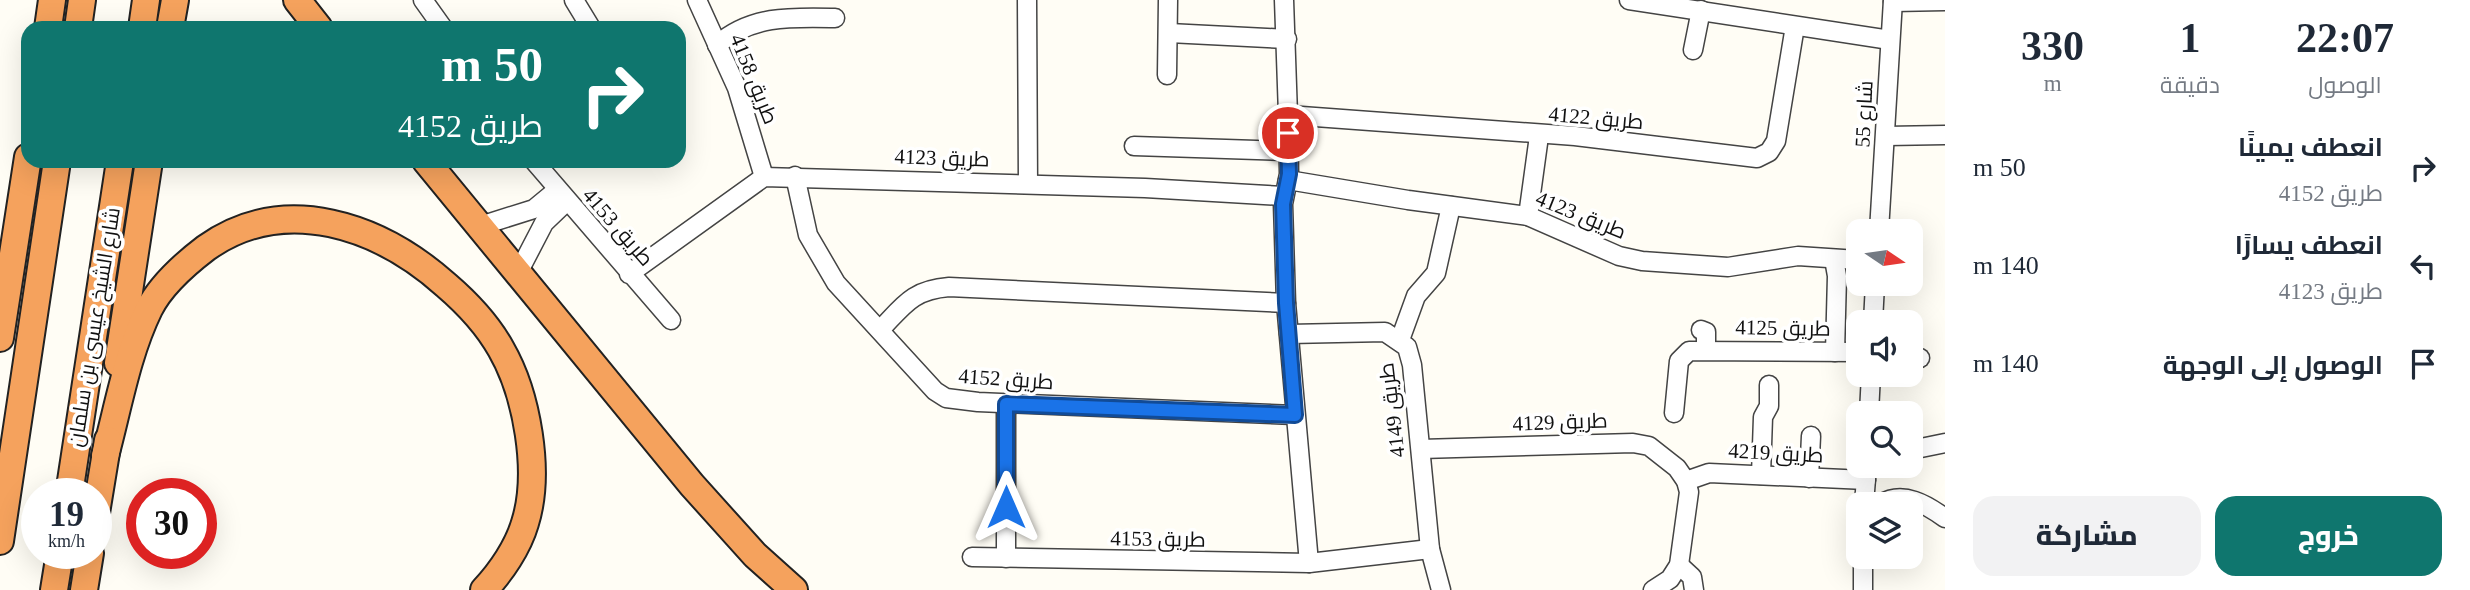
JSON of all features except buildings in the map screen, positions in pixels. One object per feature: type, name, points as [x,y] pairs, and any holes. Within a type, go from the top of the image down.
[{"type":"highway","points":[[49,21],[52,0]]},
{"type":"highway","points":[[79,21],[82,0]]},
{"type":"highway","points":[[143,21],[146,0]]},
{"type":"highway","points":[[171,21],[175,0]]},
{"type":"highway","points":[[297,0],[314,21]]},
{"type":"highway","points":[[0,338],[26,168]]},
{"type":"highway","points":[[0,541],[56,168]]},
{"type":"highway","name":"شارع الشيخ عيسى بن سلمان","points":[[71,478],[119,168]]},
{"type":"highway","points":[[102,478],[148,168]]},
{"type":"highway","points":[[432,168],[692,485],[755,555],[794,590]]},
{"type":"highway","points":[[105,456],[130,363],[150,308],[184,264],[222,237],[271,220],[322,220],[363,232],[394,245],[421,262],[471,307],[501,348],[522,397],[532,458],[526,523],[501,572],[484,590]]},
{"type":"highway","points":[[54,590],[57,569]]},
{"type":"highway","points":[[84,590],[87,569]]},
{"type":"street","points":[[423,0],[438,21]]},
{"type":"street","points":[[574,0],[587,21]]},
{"type":"street","name":"طريق 4158","points":[[697,0],[741,97],[764,177]]},
{"type":"street","points":[[1027,0],[1028,184]]},
{"type":"street","points":[[1167,75],[1168,0]]},
{"type":"street","points":[[1284,0],[1289,150],[1286,188],[1286,303],[1309,563]]},
{"type":"street","points":[[1629,0],[1890,40]]},
{"type":"street","points":[[1893,1],[1945,1]]},
{"type":"street","name":"شارع 55","points":[[1880,219],[1893,1]]},
{"type":"street","points":[[1693,50],[1701,10]]},
{"type":"street","points":[[717,45],[731,32],[756,23],[796,17],[835,18]]},
{"type":"street","name":"طريق 4122","points":[[1288,115],[1539,136],[1574,136],[1751,159],[1763,156],[1776,141],[1795,26]]},
{"type":"street","points":[[1169,33],[1287,38]]},
{"type":"street","points":[[1886,135],[1945,135]]},
{"type":"street","points":[[1528,216],[1539,136]]},
{"type":"street","points":[[1134,146],[1289,150]]},
{"type":"street","name":"طريق 4153","points":[[540,168],[671,320]]},
{"type":"street","name":"طريق 4152","points":[[795,176],[808,235],[836,283],[935,391],[946,398],[1006,404],[1295,415]]},
{"type":"street","points":[[629,274],[764,177]]},
{"type":"street","name":"طريق 4123","points":[[764,177],[1286,188],[1528,216],[1619,256],[1642,261],[1728,267],[1773,258],[1846,260]]},
{"type":"street","points":[[480,226],[534,209],[562,196]]},
{"type":"street","points":[[518,273],[544,223],[562,196]]},
{"type":"street","points":[[1400,340],[1416,296],[1436,273],[1451,206]]},
{"type":"street","points":[[1834,259],[1837,276],[1835,352]]},
{"type":"street","points":[[880,330],[909,299],[920,292],[948,287],[1286,303]]},
{"type":"street","points":[[1674,413],[1679,361],[1689,351],[1706,350],[1706,332],[1701,330]]},
{"type":"street","name":"طريق 4149","points":[[1289,334],[1376,332],[1400,340],[1410,355],[1430,549],[1441,590]]},
{"type":"street","points":[[1766,332],[1767,351]]},
{"type":"street","name":"طريق 4125","points":[[1706,350],[1846,352]]},
{"type":"street","points":[[1761,475],[1763,417],[1769,406],[1769,385]]},
{"type":"street","points":[[1006,404],[1006,558]]},
{"type":"street","points":[[1809,478],[1811,436]]},
{"type":"street","name":"طريق 4129","points":[[1421,449],[1639,443],[1658,452],[1681,471],[1686,481]]},
{"type":"street","points":[[1923,448],[1945,443]]},
{"type":"street","name":"طريق 4219","points":[[1686,481],[1703,473],[1809,478],[1846,475]]},
{"type":"street","points":[[1653,590],[1670,579],[1679,565],[1689,497],[1686,481]]},
{"type":"street","points":[[1923,504],[1945,518]]},
{"type":"street","name":"طريق 4153","points":[[972,557],[1309,563],[1430,549]]},
{"type":"street","points":[[1679,565],[1692,577],[1694,590]]},
{"type":"street","points":[[1863,569],[1863,590]]},
{"type":"route","points":[[1006,507],[1006,404],[1295,415],[1286,303],[1283,204],[1289,174],[1288,133]]}]
